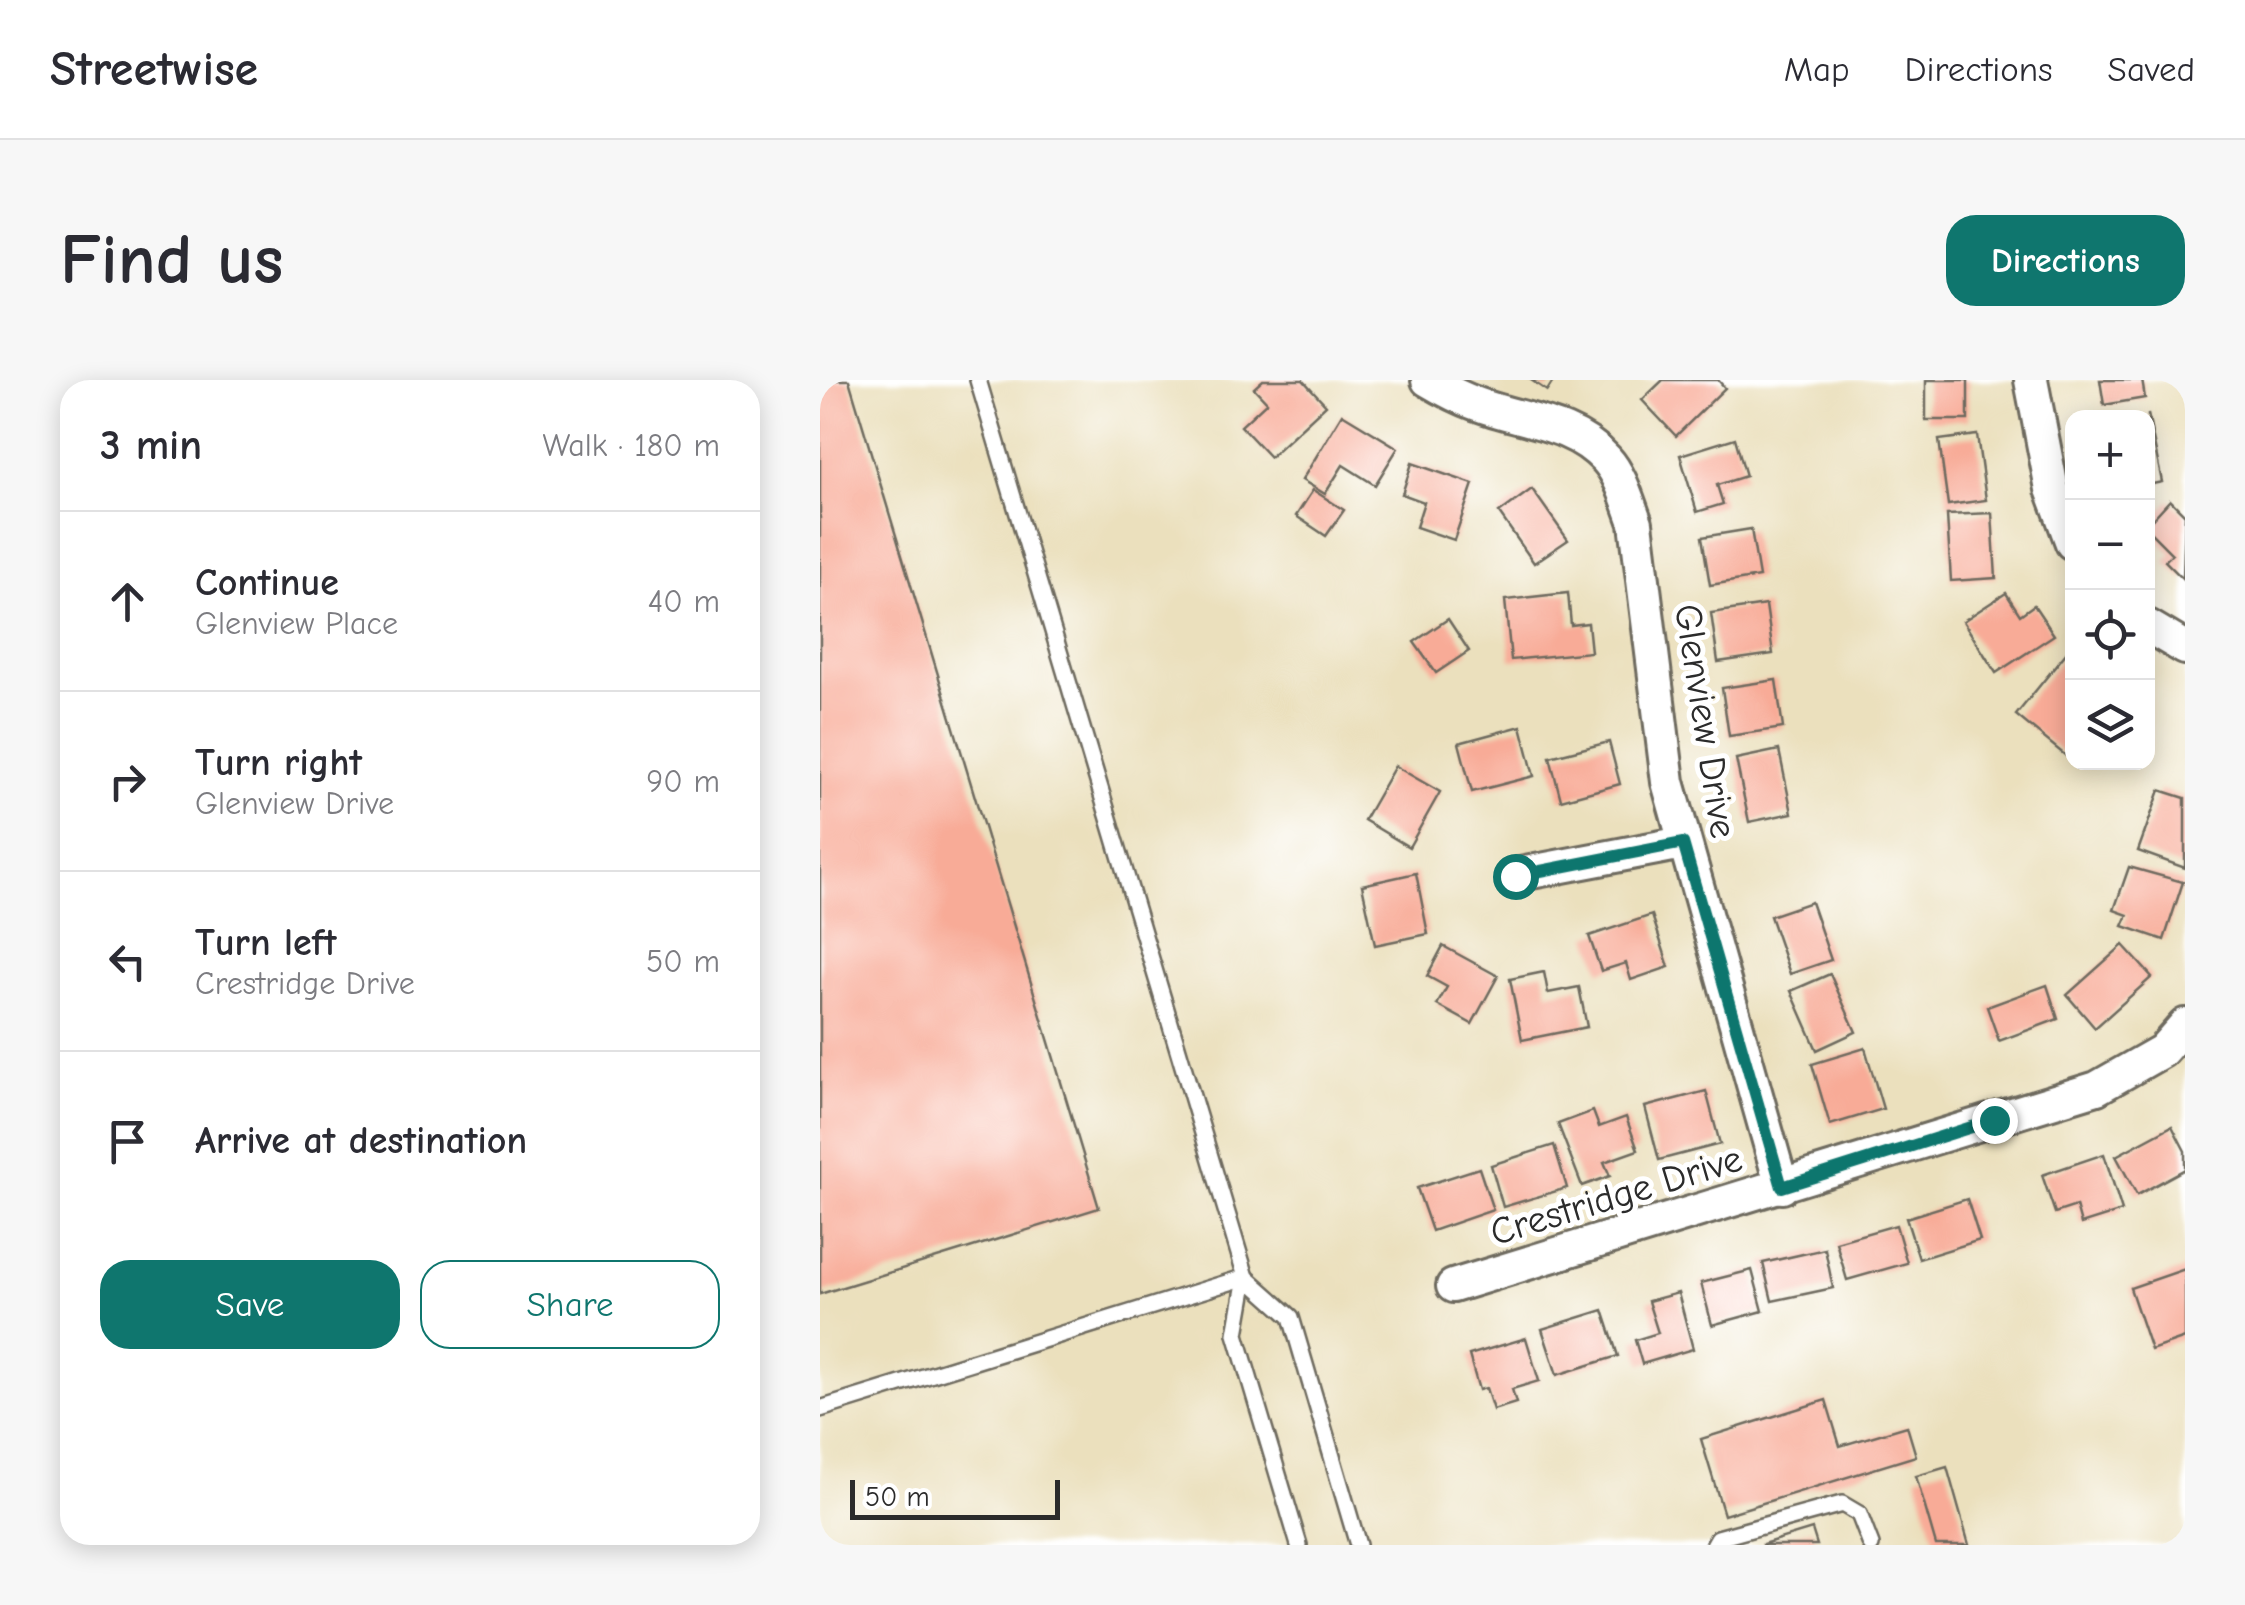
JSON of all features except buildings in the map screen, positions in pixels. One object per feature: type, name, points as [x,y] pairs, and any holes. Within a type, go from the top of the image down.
[{"type":"street","name":"Glenview Drive","points":[[1428,380],[1478,405],[1556,427],[1583,439],[1608,461],[1636,523],[1668,782],[1782,1187]]},
{"type":"street","points":[[2030,380],[2052,490],[2065,524]]},
{"type":"street","points":[[2155,630],[2185,648]]},
{"type":"street","points":[[1515,876],[1683,843]]},
{"type":"street","name":"Crestridge Drive","points":[[1453,1286],[2097,1088],[2162,1051],[2185,1024]]},
{"type":"lane","points":[[978,380],[1246,1278],[1236,1334],[1299,1545]]},
{"type":"lane","points":[[820,1410],[1246,1278]]},
{"type":"lane","points":[[1246,1278],[1292,1316],[1358,1545]]},
{"type":"lane","points":[[1714,1545],[1718,1538],[1842,1504],[1859,1514],[1870,1545]]},
{"type":"route","points":[[1515,876],[1683,843],[1782,1187],[1994,1120]]}]
